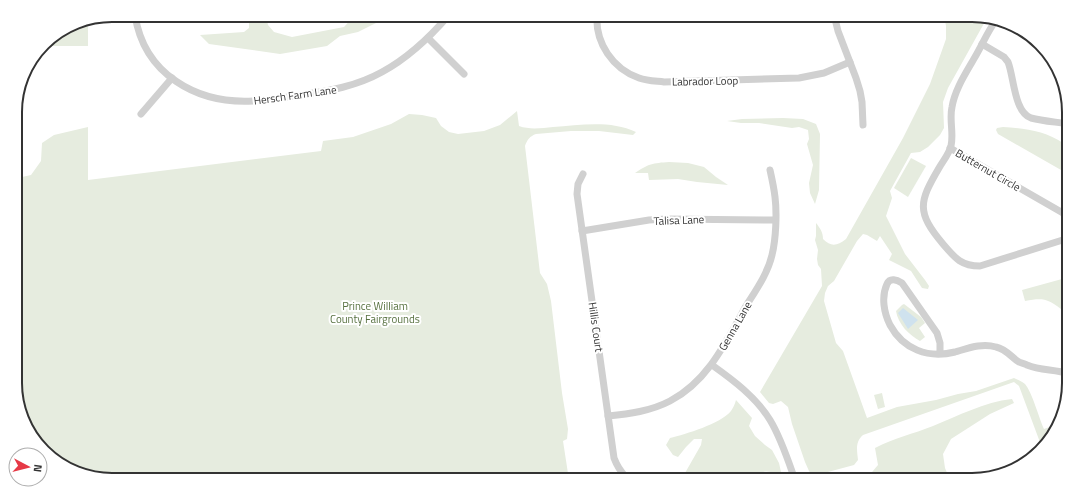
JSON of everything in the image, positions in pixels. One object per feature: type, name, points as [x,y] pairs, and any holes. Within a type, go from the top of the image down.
[{"type":"street","name":"Hersch Farm Lane","points":[[137,22],[143,44],[157,65],[172,78],[182,85],[208,96],[238,101],[266,100],[326,91],[351,85],[383,72],[407,56],[428,38],[443,22]]},
{"type":"street","name":"Labrador Loop","points":[[596,22],[600,38],[609,56],[624,71],[641,79],[650,81],[664,82],[799,78],[824,73],[850,62]]},
{"type":"street","points":[[836,22],[860,91],[863,125]]},
{"type":"street","points":[[950,148],[952,135],[951,117],[953,99],[993,25]]},
{"type":"street","points":[[428,38],[464,74]]},
{"type":"street","points":[[982,44],[1004,57],[1008,62],[1019,104],[1023,113],[1032,118],[1062,123]]},
{"type":"street","points":[[141,114],[172,78]]},
{"type":"street","name":"Butternut Circle","points":[[1062,213],[950,148],[930,183],[923,208],[926,220],[932,231],[954,258],[966,264],[980,266],[1062,240]]},
{"type":"street","name":"Genna Lane","points":[[608,416],[648,410],[670,401],[694,385],[712,365],[768,266],[772,255],[774,244],[775,198],[770,170]]},
{"type":"street","name":"Hillis Court","points":[[584,174],[578,184],[577,190],[582,231],[614,458],[622,473]]},
{"type":"street","name":"Talisa Lane","points":[[582,231],[649,220],[683,218],[775,220]]},
{"type":"street","points":[[940,354],[940,343],[937,333],[902,283],[893,279],[887,282],[884,305],[885,314],[898,336],[911,347],[923,353],[940,354],[954,352],[969,347],[992,346],[1003,350],[1019,362],[1030,366],[1062,373]]},
{"type":"street","points":[[712,365],[745,390],[759,405],[770,420],[792,473]]},
{"type":"green space","points":[[249,22],[267,22],[274,32],[292,37],[344,27],[349,22],[378,22],[358,32],[340,36],[327,46],[280,54],[209,44],[200,35],[244,32],[249,28]]},
{"type":"green space","points":[[945,22],[984,23],[948,88],[943,102],[944,128],[940,135],[928,147],[920,152],[911,153],[890,191],[892,198],[886,216],[905,254],[929,286],[928,289],[922,288],[911,271],[889,260],[892,254],[880,236],[877,241],[863,234],[857,241],[834,281],[828,286],[824,301],[836,343],[843,351],[867,418],[897,407],[976,391],[1014,378],[1024,383],[1028,388],[1044,429],[1051,427],[1040,442],[1019,386],[1014,382],[863,435],[858,443],[858,460],[854,465],[824,473],[811,473],[805,462],[788,407],[781,401],[773,404],[769,403],[760,392],[822,286],[821,269],[818,265],[818,250],[815,240],[816,223],[821,230],[823,239],[829,243],[834,245],[846,239],[903,138],[930,84],[946,39]]},
{"type":"green space","points":[[88,25],[88,46],[50,46],[72,31]]},
{"type":"green space","name":"Prince William County Fairgrounds","points":[[517,111],[519,126],[527,128],[595,124],[616,126],[636,132],[633,135],[599,131],[571,131],[536,134],[529,138],[525,146],[540,273],[547,284],[551,301],[562,393],[568,429],[567,439],[563,441],[568,473],[100,472],[83,468],[67,461],[48,447],[34,428],[25,406],[22,383],[22,177],[31,175],[41,161],[42,143],[54,135],[88,127],[88,180],[321,151],[323,141],[353,137],[391,124],[409,114],[436,118],[441,126],[449,132],[458,134],[484,131],[500,125]]},
{"type":"green space","points":[[783,118],[803,119],[816,124],[820,134],[819,190],[815,204],[810,193],[809,183],[813,165],[807,144],[809,139],[808,130],[799,127],[792,128],[759,123],[727,121]]},
{"type":"green space","points":[[997,128],[1019,128],[1034,131],[1062,142],[1062,171],[998,134],[996,130]]},
{"type":"green space","points":[[911,158],[926,166],[908,197],[894,188]]},
{"type":"green space","points":[[669,162],[688,163],[704,167],[728,185],[678,179],[649,180],[648,173],[635,173],[651,164]]},
{"type":"green space","points":[[1062,279],[1062,308],[1044,300],[1036,299],[1025,301],[1022,290]]},
{"type":"green space","points":[[904,304],[921,317],[925,323],[919,328],[925,337],[920,341],[908,332],[897,316],[896,311]]},
{"type":"green space","points":[[882,393],[885,407],[878,409],[874,395]]},
{"type":"green space","points":[[1012,399],[1014,403],[990,414],[951,439],[943,454],[947,473],[871,473],[878,465],[875,448],[889,441],[933,426],[981,406]]},
{"type":"green space","points":[[736,400],[752,418],[749,426],[755,436],[772,450],[779,463],[781,472],[685,473],[701,445],[702,439],[694,439],[678,457],[673,455],[666,445],[670,438],[702,428],[719,420],[726,416],[734,406]]},
{"type":"water","points":[[903,308],[918,320],[908,329],[898,313]]}]
